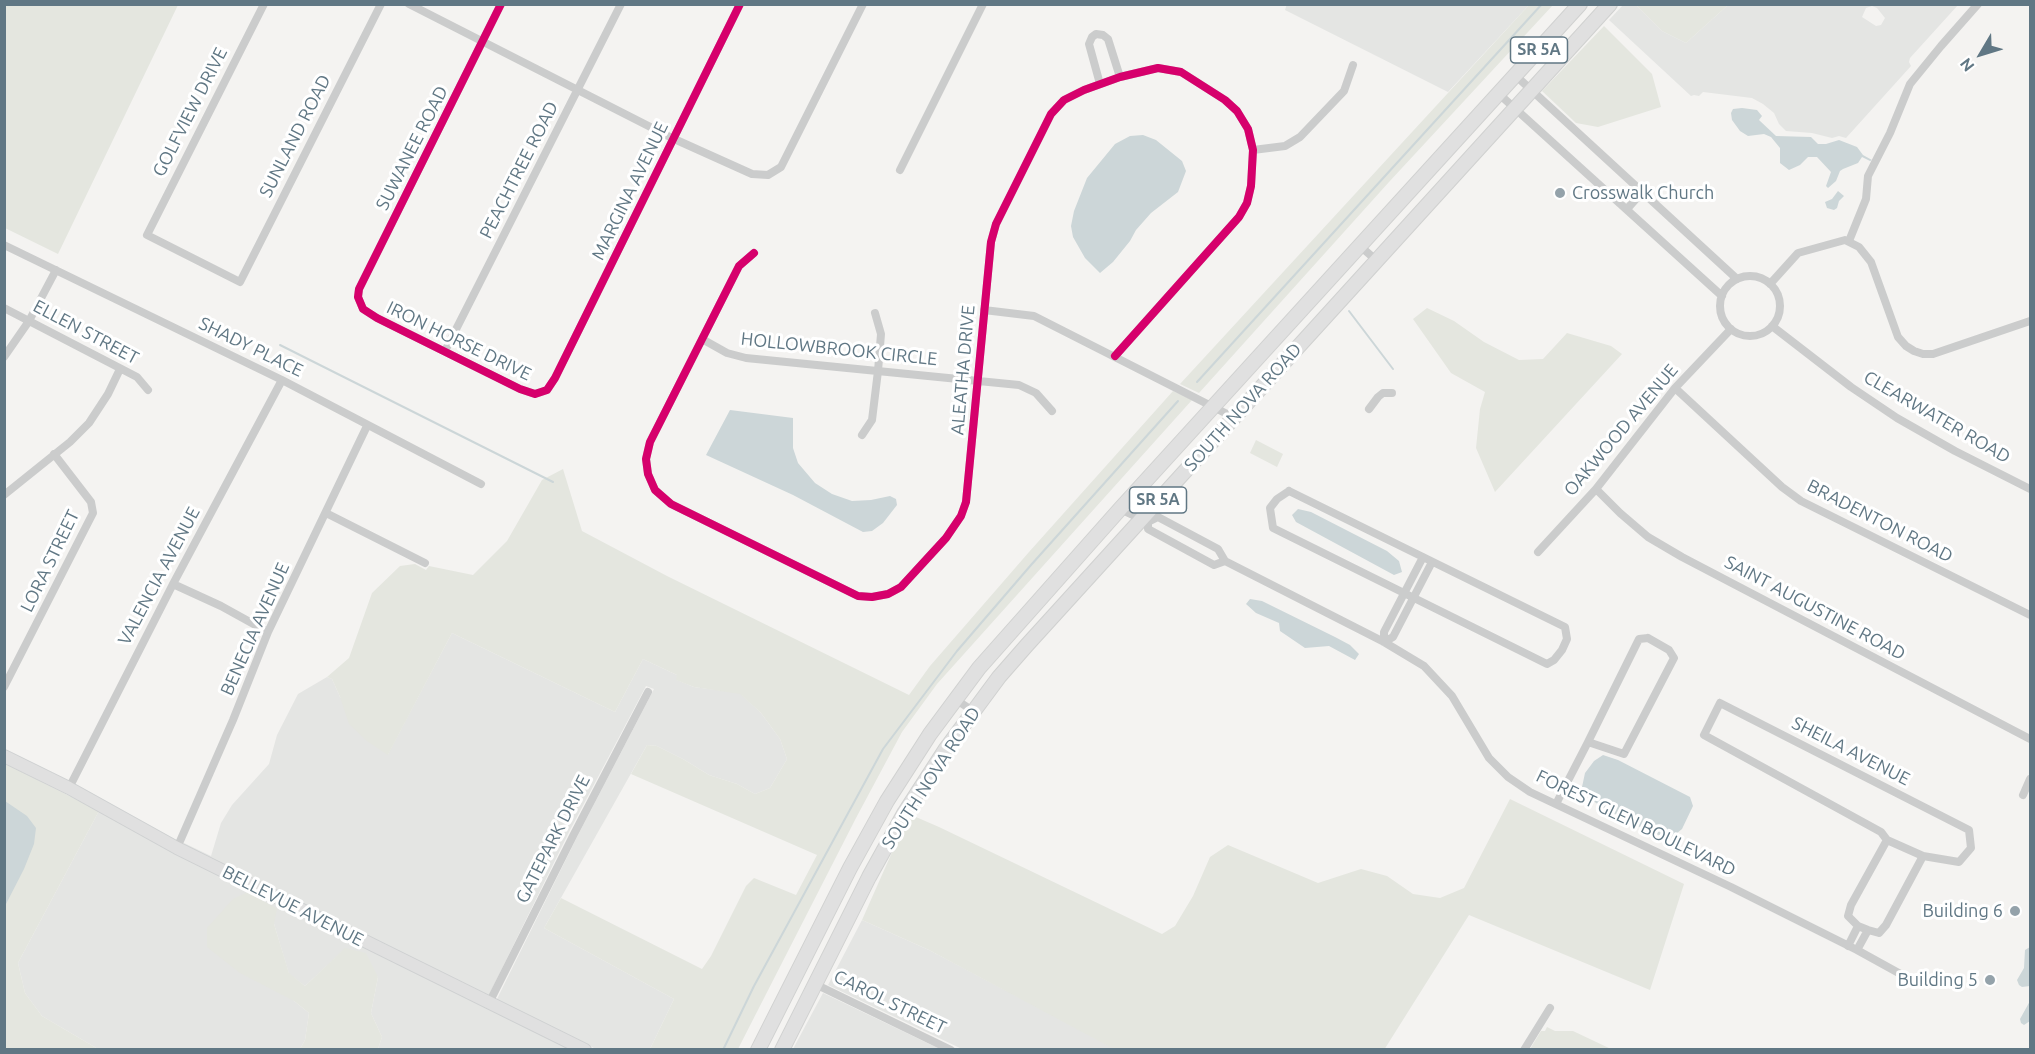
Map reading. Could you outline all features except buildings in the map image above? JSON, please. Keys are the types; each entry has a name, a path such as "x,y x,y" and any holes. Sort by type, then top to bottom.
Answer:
{"main road":[{"name":"SOUTH NOVA ROAD","path":"758,1050 873,826 913,759 955,699 1003,639 1580,4"},
{"name":"SOUTH NOVA ROAD","path":"782,1050 900,820 972,711 1027,645 1145,520 1233,417 1610,4"}],"street":[{"name":"GOLFVIEW DRIVE","path":"240,282 147,235 264,4"},
{"name":"SUNLAND ROAD","path":"240,282 381,4"},
{"path":"409,4 672,138 752,174 768,175 782,167 862,4"},
{"name":"SUWANEE ROAD","path":"360,305 359,288 501,4"},
{"name":"PEACHTREE ROAD","path":"445,351 621,4"},
{"name":"MARGINA AVENUE","path":"547,390 740,4"},
{"path":"900,170 983,4"},
{"path":"1849,241 1866,199 1868,176 1890,133 1910,84 1978,4"},
{"path":"1100,84 1089,44 1096,34 1106,36 1110,43 1120,77"},
{"path":"1253,150 1285,146 1300,137 1344,91 1353,65"},
{"name":"ALEATHA DRIVE","path":"754,253 739,266 650,442 647,451 647,466 650,480 655,490 671,504 850,594 865,597 888,594 901,587 950,533 961,516 966,502 988,260 996,224 1051,114 1074,94 1120,77 1158,68 1181,72 1225,100 1237,111 1248,129 1253,150 1251,186 1244,210 1115,356"},
{"path":"1515,75 1737,279"},
{"path":"1499,94 1722,296"},
{"path":"1627,209 1643,191"},
{"path":"1770,284 1798,253 1838,240 1849,241 1859,247 1871,262 1898,337 1914,351 1933,354 2031,321"},
{"name":"SHADY PLACE","path":"4,245 282,380 481,484"},
{"path":"1360,246 1376,260"},
{"path":"4,357 29,321 56,270"},
{"path":"1752,276 1770,284 1779,302 1778,315 1772,326 1754,335 1742,334 1731,329 1721,314 1722,296 1729,284 1737,279 1752,276"},
{"name":"IRON HORSE DRIVE","path":"360,305 377,318 530,393 547,390"},
{"name":"ELLEN STREET","path":"4,308 137,378 148,390"},
{"path":"984,310 1034,316 1233,417"},
{"path":"862,435 872,420 878,371 881,334 875,313"},
{"name":"CLEARWATER ROAD","path":"1772,326 1851,387 1897,418 1955,451 2031,489"},
{"name":"OAKWOOD AVENUE","path":"1538,552 1596,489 1675,388 1731,329"},
{"name":"HOLLOWBROOK CIRCLE","path":"702,339 735,356 1007,383 1029,388 1052,411"},
{"path":"4,495 70,442 88,423 108,394 120,369"},
{"name":"VALENCIA AVENUE","path":"69,788 173,584 282,380"},
{"name":"BRADENTON ROAD","path":"1675,388 1782,487 1801,501 2031,615"},
{"path":"1369,409 1383,393 1392,393"},
{"name":"BENECIA AVENUE","path":"177,848 233,720 268,632 367,426"},
{"name":"LORA STREET","path":"4,687 93,513 91,502 54,454"},
{"name":"SAINT AUGUSTINE ROAD","path":"1596,489 1648,537 1682,557 2031,739"},
{"path":"1289,492 1432,562 1565,627 1567,639 1562,650 1554,660 1547,664 1404,595 1273,528 1270,508 1277,499 1289,492"},
{"path":"1120,509 1145,520"},
{"path":"327,513 425,563"},
{"name":"FOREST GLEN BOULEVARD","path":"1225,561 1214,565 1148,528 1145,520 1158,517 1218,549 1225,561 1384,642 1424,666 1452,696 1489,758 1509,777 1530,792 1857,950 1915,982"},
{"path":"1423,557 1384,632 1384,642 1393,638 1432,562"},
{"path":"173,584 221,606 268,632"},
{"path":"1556,804 1639,639 1648,638 1670,650 1674,658 1624,754 1588,742"},
{"name":"GATEPARK DRIVE","path":"489,1003 648,692"},
{"path":"955,699 972,711"},
{"name":"SHEILA AVENUE","path":"1720,703 1969,830 1971,848 1959,862 1923,856 1887,840 1881,832 1704,735 1720,703"},
{"name":"BELLEVUE AVENUE","path":"4,756 69,788 177,848 571,1046 585,1050"},
{"path":"2023,795 2031,779"},
{"path":"1887,840 1851,904 1848,916 1858,926 1879,933 1886,926 1923,856"},
{"path":"1848,946 1858,926"},
{"path":"1857,950 1868,930"},
{"name":"CAROL STREET","path":"815,984 951,1050"},
{"path":"1524,1050 1550,1008"}],"shaded area":[{"path":"1287,4 1529,5 1448,92 1285,10"},
{"path":"4,5 178,5 58,254 5,228"},
{"path":"1529,5 1553,5 1389,182 1199,393 1180,384"},
{"path":"1623,5 1636,5 1662,31 1686,43 1728,5 1958,5 1910,58 1911,66 1846,138 1786,131 1779,124 1774,113 1752,98 1703,92 1699,96 1691,96 1609,20","holes":["1872,6 1877,8 1885,18 1881,25 1876,26 1862,17 1866,8"]},
{"path":"1636,5 1728,5 1686,43 1662,31"},
{"path":"1604,26 1652,74 1661,107 1598,127 1576,123 1542,91"},
{"path":"1733,109 1757,110 1762,116 1759,120 1776,136 1811,137 1818,144 1839,140 1857,147 1863,155 1872,160 1862,157 1858,163 1843,169 1836,181 1828,188 1826,186 1831,172 1817,157 1808,157 1800,165 1789,170 1780,163 1780,148 1771,137 1764,134 1748,136 1740,131 1732,120 1731,113"},
{"path":"1143,135 1156,140 1182,161 1186,171 1178,192 1151,213 1113,262 1100,273 1085,258 1073,237 1071,226 1074,211 1087,178 1115,144 1130,136"},
{"path":"1838,191 1844,196 1837,208 1834,210 1827,208 1825,202 1832,199"},
{"path":"1427,308 1454,321 1484,342 1519,360 1543,359 1567,333 1611,346 1622,354 1495,492 1476,448 1480,409 1485,392 1451,373 1413,319"},
{"path":"1173,391 1192,400 937,684 902,732 738,1049 650,1049 674,999 544,928 561,898 702,969 711,956 746,886 754,878 796,895 817,855 631,774 647,745 657,746 709,775 737,784 755,794 770,788 787,759 780,739 761,713 740,694 694,687 676,680 677,675 643,659 615,712 452,633 388,755 367,741 349,724 332,679 327,677 349,658 372,593 400,566 415,564 426,570 429,566 473,575 507,541 542,480 563,469 582,531 667,576 909,695 930,666 1029,552"},
{"path":"730,410 793,418 793,448 798,463 815,483 832,494 852,501 890,496 896,499 897,505 883,523 872,531 863,532 793,495 706,455"},
{"path":"1256,440 1283,454 1277,467 1250,453"},
{"path":"1298,509 1311,512 1387,551 1399,561 1402,572 1394,575 1296,522 1292,515"},
{"path":"1250,599 1262,601 1335,637 1350,645 1359,654 1355,660 1329,646 1305,648 1280,631 1279,623 1256,613 1246,604"},
{"path":"452,633 615,712 643,659 677,675 677,680 694,687 740,693 761,713 780,739 787,759 770,788 755,794 737,784 709,775 657,746 647,745 544,928 674,999 650,1049 596,1049 496,1001 578,835 654,689 646,686 569,832 488,997 183,845 184,843 211,856 221,823 232,805 269,764 277,735 298,694 327,677 332,679 340,697 388,754"},
{"path":"1603,755 1618,760 1690,797 1693,806 1682,829 1671,838 1651,833 1586,796 1582,787 1585,773 1594,761"},
{"path":"4,763 99,811 18,963 25,993 42,1016 98,1049 5,1049"},
{"path":"1510,799 1684,884 1650,990 1469,915 1384,1050 1114,1049 929,950 862,920 909,814 1162,934 1175,926 1193,896 1210,857 1228,845 1318,883 1361,869 1387,876 1413,894 1440,898 1464,888"},
{"path":"5,801 27,816 36,828 34,844 5,906"},
{"path":"99,811 566,1045 564,1050 378,1049 382,1037 371,1013 378,977 345,949 305,986 289,974 274,924 248,892 294,1001 309,1013 305,1040 300,1049 98,1049 42,1016 25,993 18,963"},
{"path":"248,892 277,909 274,924 289,973 305,986 345,948 366,953 378,977 371,1013 382,1037 378,1049 300,1049 305,1040 309,1013 294,1001 240,973 207,947 207,928 233,899"},
{"path":"862,920 929,950 1115,1048 962,1049 828,985"},
{"path":"2030,947 2030,986 2022,987 2017,980 2024,968 2025,950"},
{"path":"823,993 940,1049 793,1049"},
{"path":"2030,1001 2030,1021 2024,1025 2020,1019"},
{"path":"1547,1027 1555,1031 1573,1031 1611,1049 1530,1049 1541,1031 1545,1031"}],"waterway":[{"path":"1197,382 1542,4"},
{"path":"1349,311 1393,369"},
{"path":"280,345 553,482"},
{"path":"723,1050 754,986 883,749 957,651 1178,401"}],"cycle path":[{"path":"501,4 359,289 358,297 363,309 377,318 520,389 535,394 547,390 555,378 740,4"},
{"path":"754,253 739,266 650,442 646,459 648,474 655,490 671,504 858,596 872,597 888,594 901,587 946,538 961,516 966,502 991,242 996,224 1051,114 1064,100 1120,77 1158,68 1181,72 1225,100 1237,111 1248,129 1253,150 1251,186 1247,203 1239,217 1115,356"}],"place":[{"name":"Crosswalk Church","path":"1560,193"},
{"name":"Building 6","path":"2015,911"},
{"name":"Building 5","path":"1990,980"}]}
